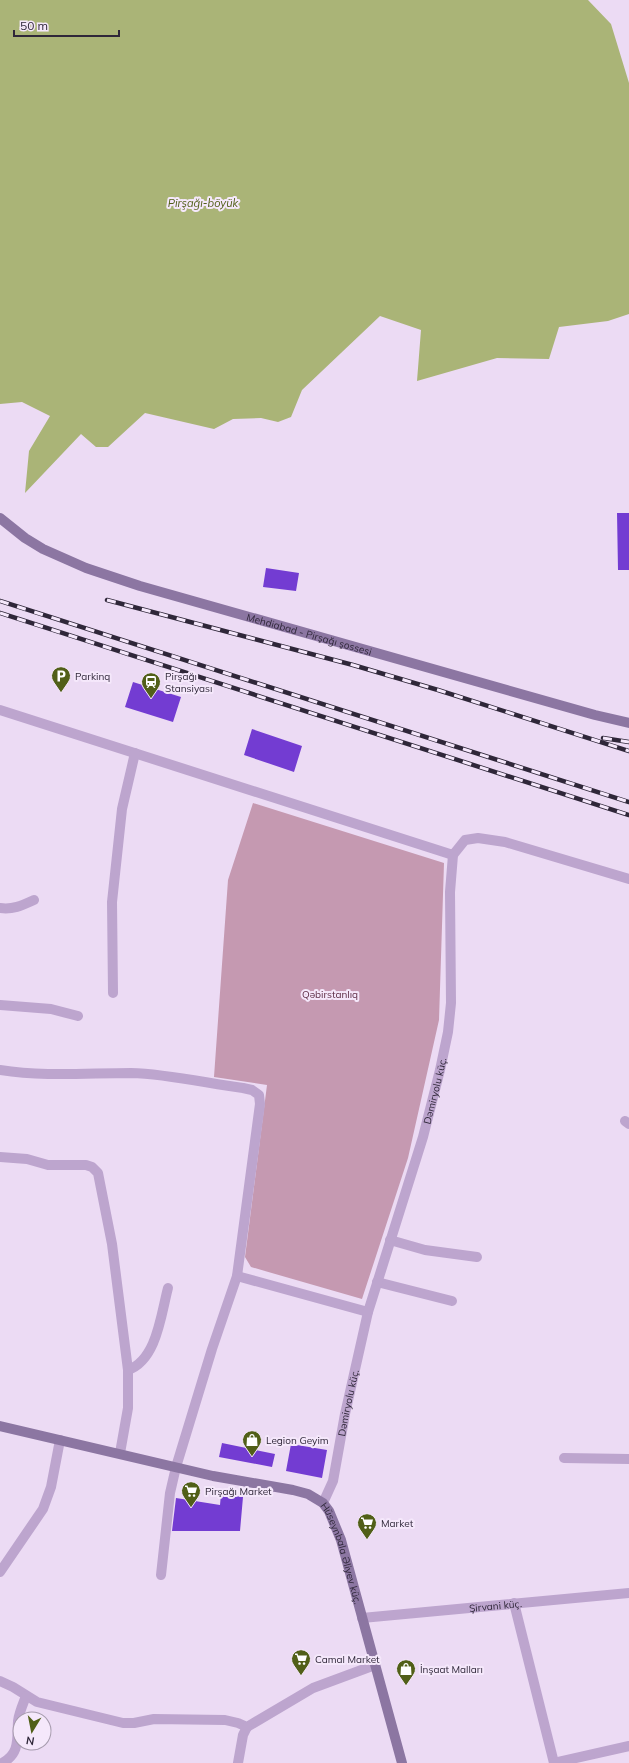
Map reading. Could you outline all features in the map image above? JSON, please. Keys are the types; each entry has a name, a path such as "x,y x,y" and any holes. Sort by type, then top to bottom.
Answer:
{"main road":[{"name":"Mehdiabad - Pirşağı şossesi","path":"0,518 25,538 49,552 86,568 126,581 595,715 629,723"},
{"name":"Hüseynbala Əliyev küç.","path":"0,1426 213,1476 293,1490 308,1494 323,1503 329,1511 338,1533 402,1763"}],"street":[{"path":"0,710 453,855 465,840 478,838 498,841 629,879"},
{"path":"113,993 112,902 122,809 135,753"},
{"name":"Dəmiryolu küç.","path":"323,1503 333,1481 344,1414 368,1312 423,1136 448,1032 451,1003 450,892 453,855"},
{"path":"0,908 7,910 34,900"},
{"path":"0,1006 51,1009 78,1016"},
{"path":"0,1070 32,1074 151,1075 243,1088 252,1090 259,1095 260,1104 237,1276 212,1348 176,1467 170,1493 161,1575"},
{"path":"0,1158 27,1159 48,1165 86,1165 92,1167 98,1173 112,1244 128,1370 128,1408 120,1453"},
{"path":"390,1240 425,1250 477,1257"},
{"path":"237,1276 368,1312"},
{"path":"377,1282 452,1301"},
{"path":"128,1370 138,1366 148,1356 168,1288"},
{"path":"0,1572 42,1509 51,1487 60,1440"},
{"path":"564,1458 629,1459"},
{"name":"Şirvani küç.","path":"362,1618 629,1593"},
{"path":"514,1603 554,1763 629,1746"},
{"path":"238,1763 243,1735 247,1727 313,1688 375,1665"},
{"path":"0,1681 37,1702 122,1723 134,1723 154,1719 224,1720 238,1722 247,1727"},
{"path":"2,1763 12,1758 17,1745 18,1720 26,1696"}],"green space":[{"name":"Qəbirstanlıq","path":"253,803 444,863 439,1020 408,1158 362,1299 251,1267 245,1257 267,1085 214,1077 228,880"}],"water":[{"name":"Pirşağı-böyük","path":"0,0 588,0 611,24 629,83 629,314 608,321 559,327 549,359 497,358 417,381 421,330 380,316 302,390 291,417 278,422 261,418 233,419 214,429 145,413 108,447 96,447 81,434 25,493 29,451 50,416 22,402 0,404"}],"building":[{"path":"617,513 629,513 629,570 618,570"},
{"path":"266,568 299,573 296,591 263,587"},
{"path":"133,682 181,697 173,722 125,707"},
{"path":"252,729 302,746 294,772 244,755"},
{"path":"222,1443 275,1454 272,1467 219,1457"},
{"path":"291,1444 327,1450 322,1478 286,1471"},
{"path":"221,1494 243,1497 240,1531 172,1531 176,1498 220,1505"}],"railway":[{"path":"107,600 353,665 438,690 629,751"},
{"path":"0,601 629,802"},
{"path":"0,613 629,815"},
{"path":"603,738 629,742"}],"place":[{"name":"Parkinq","path":"61,693"},
{"name":"Pirşağı Stansiyası","path":"151,699"},
{"name":"Legion Geyim","path":"252,1457"},
{"name":"Pirşağı Market","path":"191,1508"},
{"name":"Market","path":"367,1540"},
{"name":"Camal Market","path":"301,1676"},
{"name":"İnşaat Malları","path":"406,1686"}]}
